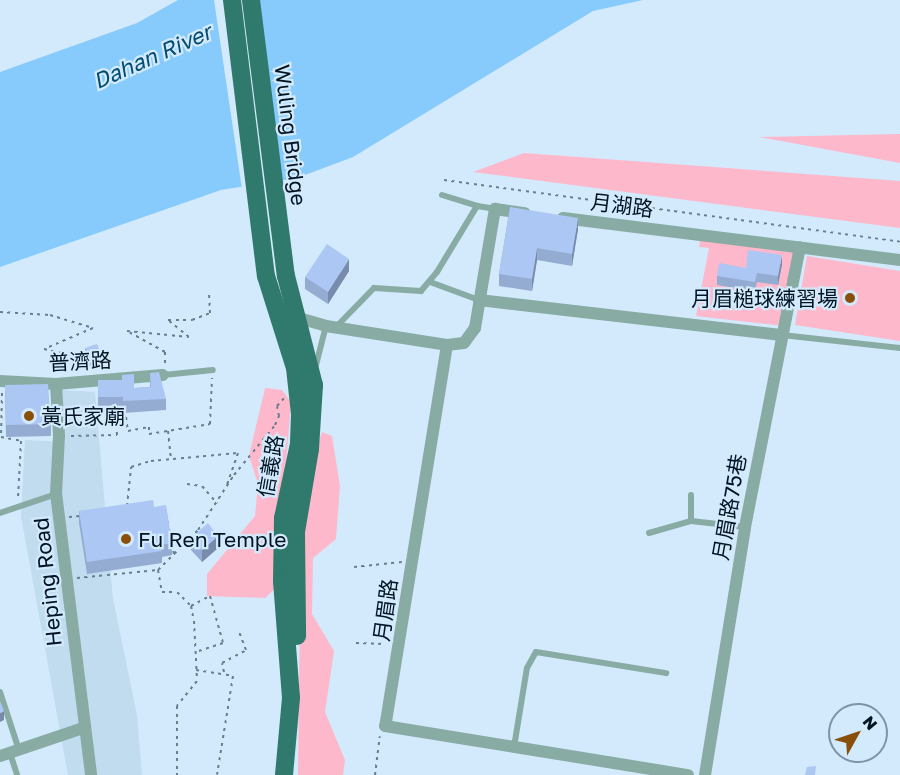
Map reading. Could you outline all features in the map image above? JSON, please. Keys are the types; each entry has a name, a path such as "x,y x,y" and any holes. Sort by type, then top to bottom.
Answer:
{"main road":[{"name":"Wuling Bridge","path":"232,0 266,276"},
{"name":"Wuling Bridge","path":"251,0 286,276"},
{"name":"信義路","path":"266,276 280,310 294,368 300,414 299,444 283,518 282,581 291,698 284,775"},
{"name":"信義路","path":"286,276 312,375 310,450 296,532 299,720 293,775"}],"street":[{"name":"月湖路","path":"495,209 900,260"},
{"path":"280,310 299,320 332,326 447,345 464,343 476,328 495,209"},
{"name":"月眉路75巷","path":"705,775 745,527 800,247"},
{"path":"479,300 781,335"},
{"name":"月眉路","path":"385,726 447,345"},
{"name":"普濟路","path":"1,381 56,384 164,375"},
{"name":"Heping Road","path":"56,384 59,436 56,494 83,728 91,775"},
{"path":"385,726 514,749 688,775"},
{"path":"9,753 83,728"}],"lane":[{"path":"442,195 495,209"},
{"path":"312,375 332,326 374,288 421,291 430,282 477,206"},
{"path":"430,282 479,300"},
{"path":"781,335 900,348"},
{"path":"164,375 213,370"},
{"path":"0,513 56,494"},
{"path":"691,495 691,521"},
{"path":"649,533 691,521 745,527"},
{"path":"514,749 527,668 536,652 666,673"},
{"path":"0,692 9,753 17,775"}],"path":[{"path":"444,180 900,242"},
{"path":"164,375 165,352 128,331 189,337 168,320 192,320 210,313 209,295"},
{"path":"0,312 50,315 93,328 44,349 80,357 63,362 63,373 56,384"},
{"path":"59,436 117,435 116,417 126,417 128,431 149,427 149,434 210,423 213,370"},
{"path":"1,381 1,437 21,441 17,508"},
{"path":"65,579 158,570 217,503 279,416"},
{"path":"168,431 171,459"},
{"path":"135,508 126,508 131,467 171,459 238,453 226,488"},
{"path":"187,484 202,486 217,503"},
{"path":"160,512 169,515 174,554"},
{"path":"60,519 82,515"},
{"path":"354,567 411,561"},
{"path":"158,570 162,592 177,592 191,606 197,681 177,706 177,775"},
{"path":"191,606 210,596 223,643 195,652"},
{"path":"224,672 222,663 246,650 238,629"},
{"path":"356,643 400,644"},
{"path":"196,670 224,672 233,676 217,775"},
{"path":"375,775 385,726"}],"shaded area":[{"path":"900,134 900,163 759,137"},
{"path":"524,153 900,181 900,228 473,172"},
{"path":"701,236 798,248 785,326 696,316 709,248 699,247"},
{"name":"月眉槌球練習場","path":"807,256 900,271 900,341 795,325"},
{"path":"265,388 282,390 291,402 276,588 265,598 207,596 207,574 255,516 258,484 249,456"},
{"path":"62,390 95,392 113,599 137,715 142,775 68,775 21,516 25,440 63,442"},
{"path":"322,432 332,436 340,486 336,539 313,558 312,614 334,651 325,712 345,760 343,775 298,775 301,529 315,452"}],"water":[{"name":"Dahan River","path":"178,0 643,0 593,11 353,157 297,178 221,190 0,267 0,72 137,23"}],"pier":[{"path":"214,0 255,0 280,183 242,189"}],"building":[{"path":"510,207 578,218 572,254 537,248 532,279 499,274"},
{"path":"327,244 349,259 328,292 305,277"},
{"path":"748,250 782,255 778,276 757,273 755,282 717,276 719,263 746,268"},
{"path":"97,344 100,352 88,356 85,348"},
{"path":"159,372 166,399 123,401 123,397 98,397 98,380 122,380 122,375 134,374 134,388 151,387 150,373"},
{"name":"黃氏家廟","path":"48,384 51,424 6,425 5,385"},
{"name":"Fu Ren Temple","path":"153,500 154,507 166,505 172,543 161,545 162,551 87,562 79,511"},
{"path":"208,523 218,536 202,550 191,538"},
{"path":"0,701 4,711 0,713"},
{"path":"816,766 815,775 805,775 807,767"}],"place":[{"name":"月眉槌球練習場","path":"850,298"},
{"name":"黃氏家廟","path":"29,416"},
{"name":"Fu Ren Temple","path":"126,539"}]}
